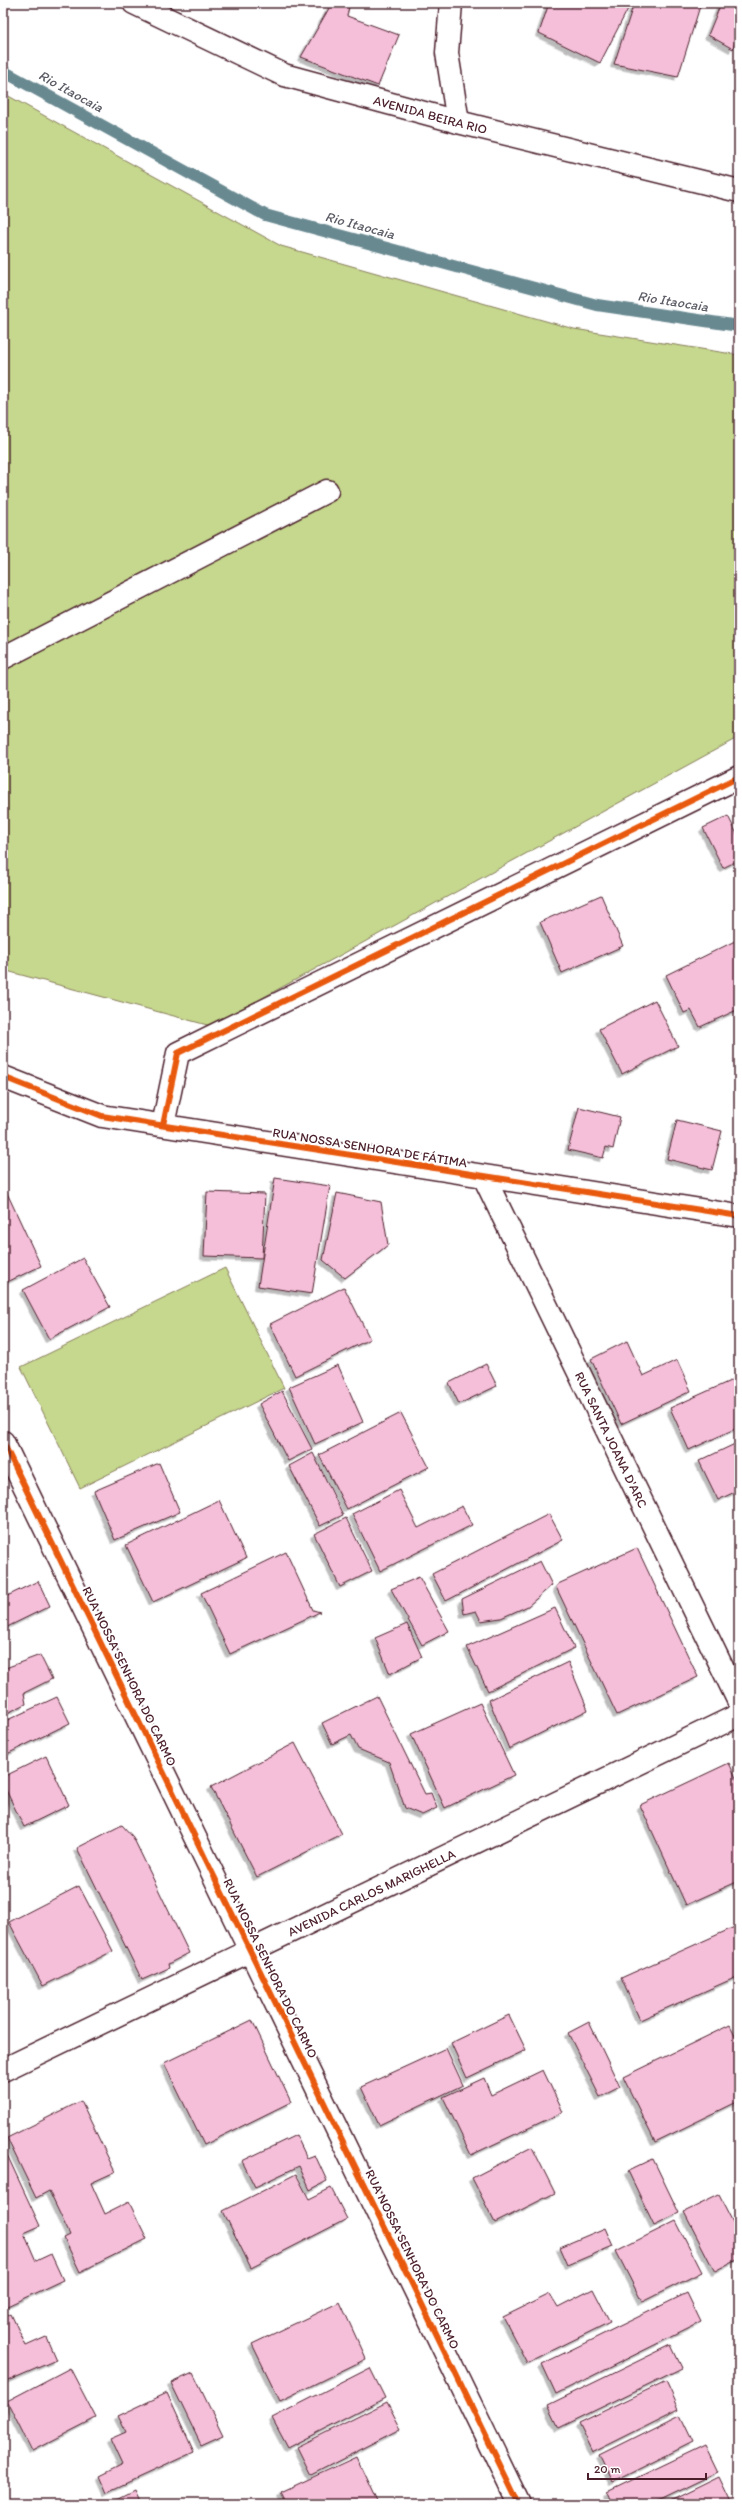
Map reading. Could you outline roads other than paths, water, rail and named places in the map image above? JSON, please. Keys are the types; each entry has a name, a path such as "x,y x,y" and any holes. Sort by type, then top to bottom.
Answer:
{"street":[{"name":"AVENIDA BEIRA RIO","path":"134,3 284,75 458,122 739,191"},
{"path":"451,3 447,53 458,122"},
{"path":"3,658 327,491"},
{"path":"163,1125 178,1053 739,777"},
{"name":"RUA NOSSA SENHORA DE FÁTIMA","path":"3,1077 102,1116 739,1216"},
{"name":"RUA SANTA JOANA D'ARC","path":"484,1177 739,1702"},
{"name":"RUA NOSSA SENHORA DO CARMO","path":"3,1442 520,2504"},
{"name":"AVENIDA CARLOS MARIGHELLA","path":"3,2070 739,1715"}],"waterway":[{"name":"Rio Itaocaia","path":"3,71 265,215 597,305 739,326"}]}
